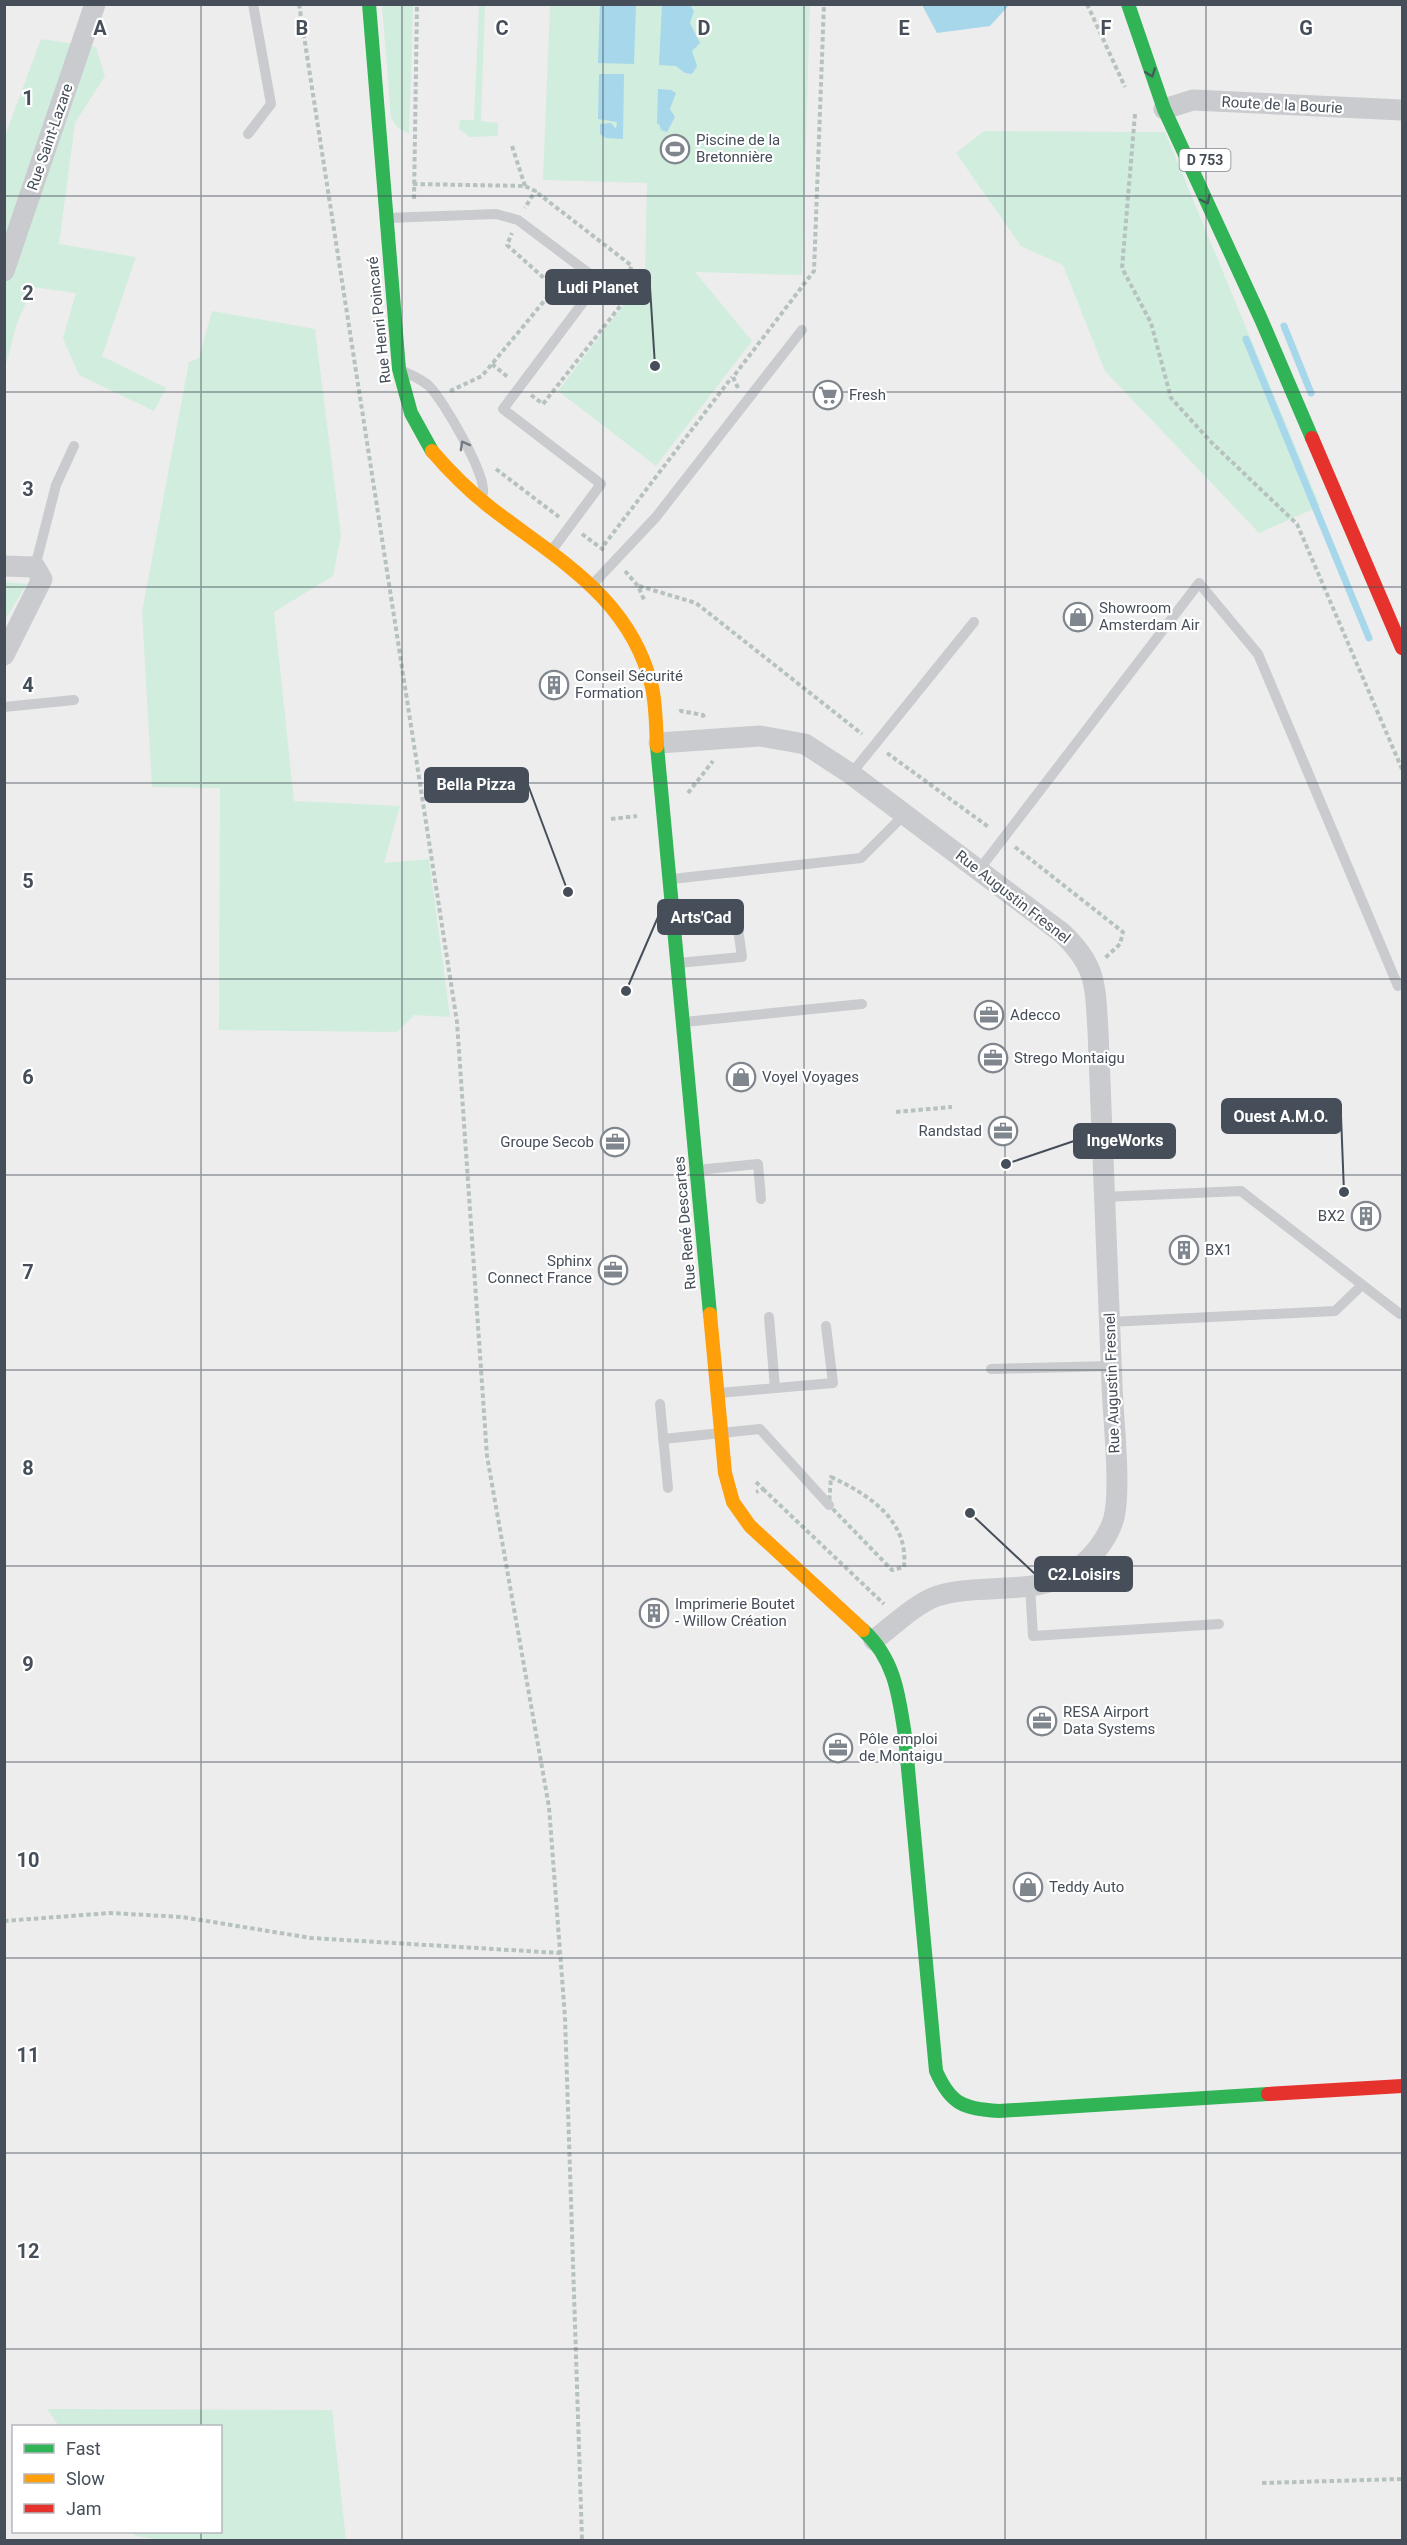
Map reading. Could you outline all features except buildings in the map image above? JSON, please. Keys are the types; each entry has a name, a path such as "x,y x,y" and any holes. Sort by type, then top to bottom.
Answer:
{"street":[{"name":"Rue Saint-Lazare","path":"4,271 95,4"},
{"name":"Rue Henri Poincaré","path":"369,4 399,369 420,438 442,467 592,585"},
{"name":"D 753","path":"1128,4 1164,109 1261,319 1402,648"},
{"path":"1140,4 1152,31"},
{"name":"Route de la Bourie","path":"1164,109 1193,100 1402,110"},
{"name":"D 753","path":"1212,178 1261,319"},
{"path":"4,566 35,567 42,579 4,655"},
{"path":"592,585 621,617 638,647 652,687 659,743"},
{"name":"D 753","path":"1384,609 1402,665"},
{"name":"Rue Augustin Fresnel","path":"659,743 760,736 805,744 851,774 1062,933 1082,951 1091,970 1098,1031 1116,1497 1113,1520 1097,1549 1078,1569 1057,1580 1030,1586 974,1590 937,1597 900,1620 874,1640"},
{"name":"Rue René Descartes","path":"659,743 725,1473 734,1502 750,1526 874,1640 897,1682 902,1706 936,2071 946,2095 962,2106 999,2111 1402,2086"}],"lane":[{"path":"248,134 271,104 253,4"},
{"path":"386,218 496,214 518,220 599,281 503,409 601,484 550,552"},
{"path":"592,585 656,518 802,330"},
{"path":"399,369 428,385 438,398 479,472 484,488 482,499"},
{"path":"35,567 56,485 74,446"},
{"path":"979,870 1199,583 1258,654 1398,986"},
{"path":"851,774 974,622"},
{"path":"4,707 74,700"},
{"path":"670,879 861,858 905,814"},
{"path":"678,963 742,957 735,908"},
{"path":"683,1022 862,1004"},
{"path":"697,1170 758,1164 761,1199"},
{"path":"1103,1197 1240,1191 1400,1314"},
{"path":"1109,1322 1335,1311 1362,1285"},
{"path":"769,1317 775,1388"},
{"path":"718,1393 833,1383 826,1326"},
{"path":"991,1369 1111,1366"},
{"path":"660,1404 668,1488"},
{"path":"663,1439 760,1429 829,1505"},
{"path":"1030,1586 1033,1636 1219,1624"}],"path":[{"path":"299,4 457,1022 487,1456 549,1807 560,1953 570,2171 582,2541"},
{"path":"602,548 814,271 824,4"},
{"path":"1087,4 1126,88"},
{"path":"1136,109 1122,268 1150,323 1171,398 1212,443 1297,524 1402,769"},
{"path":"512,146 525,186"},
{"path":"414,184 525,186 535,191 507,245 555,288 482,376 447,393"},
{"path":"733,377 740,392 742,407"},
{"path":"638,586 696,603 875,744 1004,838 1123,932 1120,944 1091,970"},
{"path":"896,1112 952,1107"},
{"path":"831,1477 861,1491 877,1502 898,1530 905,1555 904,1567 892,1570 829,1505 831,1477"},
{"path":"763,1489 900,1620"},
{"path":"4,1921 110,1912 182,1917 311,1938 560,1953"},
{"path":"1262,2484 1402,2479"}],"green space":[{"path":"382,5 413,5 409,134 398,128 391,118"},
{"path":"479,5 485,5 481,121 498,123 498,136 470,137 459,129 460,120 474,120"},
{"name":"Piscine de la Bretonnière","path":"550,5 810,5 802,275 695,272 752,341 656,466 558,391 645,277 647,183 543,180"},
{"path":"41,39 96,47 105,76 75,123 59,244 136,257 102,356 166,388 154,411 79,375 63,338 76,293 33,287 17,323 5,368 5,136"},
{"path":"984,131 1165,132 1320,506 1259,533 1105,371 1063,265 1021,246 956,153"},
{"path":"212,311 315,329 341,536 333,576 274,612 294,801 400,806 384,863 429,859 450,1017 414,1015 397,1032 219,1030 220,788 152,787 142,612 189,362 199,358"},
{"path":"4,582 27,584 5,620"},
{"path":"47,2409 332,2410 346,2540 162,2540 136,2536 133,2533 222,2533 222,2425 58,2425"}],"water":[{"path":"600,5 636,5 634,64 598,63"},
{"path":"662,5 690,5 694,11 690,23 700,43 692,51 697,66 692,74 685,73 676,66 659,65"},
{"path":"922,5 1009,5 990,26 937,33"},
{"path":"599,74 624,74 623,139 606,138 600,134 600,124 611,123 616,129 617,122 598,119"},
{"path":"658,89 671,90 676,93 670,109 675,117 667,132 661,130 657,124"}],"waterway":[{"path":"1284,326 1311,393"},
{"path":"1246,339 1369,638"}],"traffic: fast":[{"path":"369,4 399,369 411,413 432,451"},
{"path":"1128,4 1164,109 1261,319 1312,438"},
{"path":"657,746 710,1314"},
{"path":"863,1630 882,1653 898,1693 905,1736 936,2071 953,2098 967,2106 999,2111 1268,2094"}],"traffic: slow":[{"path":"432,451 475,495 588,583 627,628 642,656 652,687 657,746"},
{"path":"710,1314 725,1473 733,1502 750,1526 863,1630"}],"traffic: jam":[{"path":"1312,438 1402,648"},
{"path":"1268,2094 1402,2086"}],"place":[{"name":"Piscine de la Bretonnière","path":"675,149"},
{"name":"Ludi Planet","path":"655,366"},
{"name":"Fresh","path":"828,395"},
{"name":"Showroom Amsterdam Air","path":"1078,617"},
{"name":"Conseil Sécurité Formation","path":"554,685"},
{"name":"Bella Pizza","path":"568,892"},
{"name":"Arts'Cad","path":"626,991"},
{"name":"Adecco","path":"989,1015"},
{"name":"Strego Montaigu","path":"993,1058"},
{"name":"Voyel Voyages","path":"741,1077"},
{"name":"Randstad","path":"1003,1131"},
{"name":"Groupe Secob","path":"615,1142"},
{"name":"IngeWorks","path":"1006,1164"},
{"name":"Ouest A.M.O.","path":"1344,1192"},
{"name":"BX2","path":"1366,1216"},
{"name":"BX1","path":"1184,1250"},
{"name":"Sphinx Connect France","path":"613,1270"},
{"name":"C2.Loisirs","path":"970,1513"},
{"name":"Imprimerie Boutet - Willow Création","path":"654,1613"},
{"name":"RESA Airport Data Systems","path":"1042,1721"},
{"name":"Pôle emploi de Montaigu","path":"838,1748"},
{"name":"Teddy Auto","path":"1028,1887"}]}
